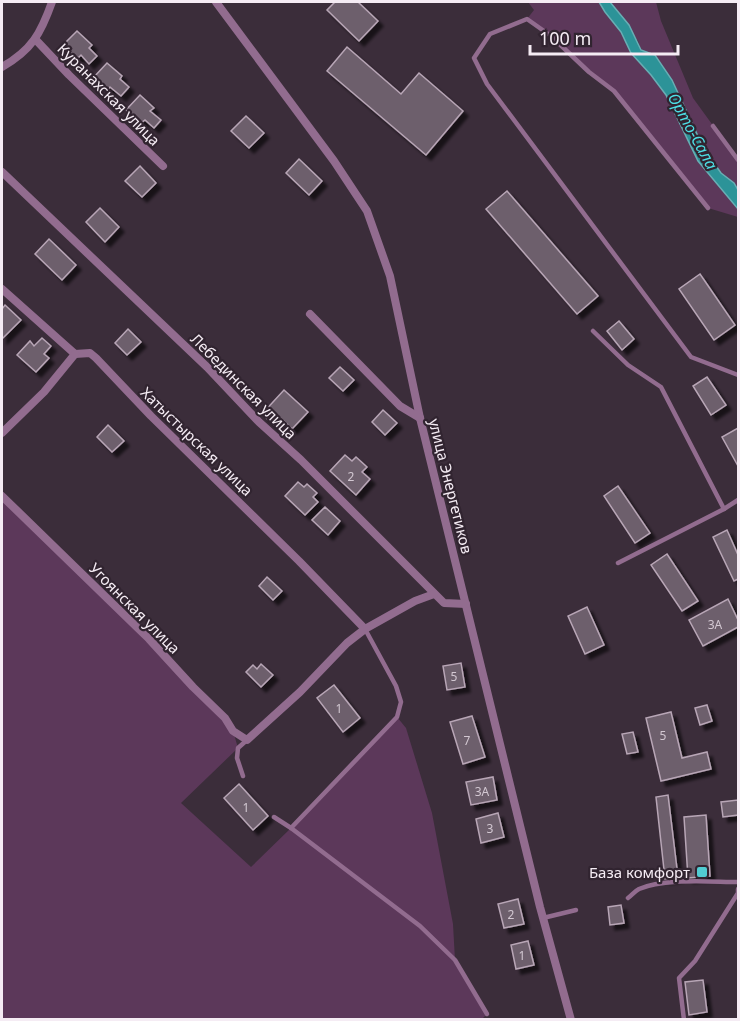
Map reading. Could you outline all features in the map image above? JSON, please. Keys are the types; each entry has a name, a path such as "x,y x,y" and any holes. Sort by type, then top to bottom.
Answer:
{"street":[{"path":"2,67 15,60 36,40 52,2"},
{"name":"улица Энергетиков","path":"216,2 334,161 368,211 390,276 420,418 543,918 571,1020"},
{"name":"Куранахская улица","path":"36,40 163,166"},
{"name":"Лебединская улица","path":"3,174 207,368 434,594 444,603 466,604"},
{"name":"Хатыстырская улица","path":"2,289 75,354 90,353 96,358 166,432 233,494 364,629"},
{"path":"310,314 400,406 420,418"},
{"path":"2,433 44,392 75,354"},
{"name":"Угоянская улица","path":"2,496 149,639 225,718 233,731 247,740"},
{"path":"247,740 364,629 393,612 434,594"}],"lane":[{"path":"708,208 614,91 589,72 551,36 527,19 490,34 474,58 487,84 691,357 738,375"},
{"path":"713,126 738,160"},
{"path":"593,331 628,365 661,387 724,509"},
{"path":"618,562 738,500"},
{"path":"291,828 397,717 401,702 396,686 364,629"},
{"path":"243,776 237,758 238,748 247,740"},
{"path":"274,818 291,828 420,926 455,960 487,1014"},
{"path":"628,898 638,889 656,885 697,881 738,882"},
{"path":"684,1020 679,978 695,961 738,893 738,889"},
{"path":"543,918 576,910"}],"shaded area":[{"path":"528,2 599,2 621,32 631,53 666,95 698,161 738,209 738,217 708,208 614,91 551,36 527,19 534,10"},
{"path":"610,2 656,2 661,21 693,98 738,160 738,190 734,183 721,173 704,149 663,66 655,55 641,50 638,41"},
{"path":"2,496 233,731 238,748 181,803 251,867 397,717 406,728 432,813 453,924 455,960 487,1014 482,1019 2,1019"}],"water":[{"name":"Орто-Сала","path":"599,2 610,2 629,25 641,50 655,55 672,80 704,149 721,173 734,183 738,190 738,209 698,161 666,95 631,53 621,32"}],"building":[{"path":"335,2 358,2 378,21 359,41 327,10"},
{"path":"77,31 92,45 89,48 97,56 89,64 81,55 77,59 63,45"},
{"path":"347,47 401,94 419,73 463,111 426,155 327,71"},
{"path":"107,63 122,76 120,79 129,87 121,96 110,87 108,90 94,77"},
{"path":"140,95 154,108 150,111 161,120 154,128 145,120 141,123 126,110"},
{"path":"246,116 264,133 249,148 231,131"},
{"path":"299,159 322,181 309,195 286,173"},
{"path":"140,166 156,183 142,197 125,181"},
{"path":"507,191 598,296 577,314 486,209"},
{"path":"100,208 119,227 105,242 86,222"},
{"path":"49,239 76,265 62,280 35,254"},
{"path":"700,274 735,325 714,340 679,289"},
{"path":"5,305 21,320 2,339 2,309"},
{"path":"619,321 634,339 622,350 607,331"},
{"path":"128,329 141,342 127,355 115,343"},
{"path":"42,338 51,346 44,354 49,358 36,372 17,355 30,341 34,346"},
{"path":"340,367 354,380 343,391 329,378"},
{"path":"707,377 726,405 711,415 693,386"},
{"path":"284,390 308,412 292,429 282,419 275,426 262,414"},
{"path":"383,410 397,423 385,435 372,422"},
{"path":"108,425 124,441 112,452 97,437"},
{"path":"738,428 738,466 722,437"},
{"path":"345,455 352,461 356,457 367,467 362,472 370,479 356,495 330,471"},
{"path":"298,482 304,487 307,484 317,493 313,497 318,502 305,515 285,496"},
{"path":"618,486 650,533 635,543 604,496"},
{"path":"325,507 340,521 328,535 312,520"},
{"path":"727,530 738,555 738,579 734,581 713,537"},
{"path":"667,554 698,601 682,611 651,565"},
{"path":"267,577 282,591 273,600 259,586"},
{"path":"728,599 738,620 738,627 703,646 689,620"},
{"path":"587,607 604,645 585,654 568,616"},
{"path":"461,663 465,687 447,690 443,666"},
{"path":"261,664 273,675 261,687 246,672 253,665 257,669"},
{"path":"334,685 360,718 343,732 317,698"},
{"path":"707,705 712,721 700,725 695,708"},
{"path":"671,712 682,758 707,752 711,769 661,781 646,718"},
{"path":"472,716 485,757 463,764 450,722"},
{"path":"633,732 638,752 627,754 622,734"},
{"path":"493,777 497,800 471,805 466,782"},
{"path":"239,784 268,816 253,830 224,798"},
{"path":"668,795 678,877 665,879 656,797"},
{"path":"738,800 738,815 723,817 721,802"},
{"path":"498,813 504,837 481,843 476,819"},
{"path":"706,815 710,876 688,878 684,817"},
{"path":"518,899 524,924 504,928 498,904"},
{"path":"621,905 624,923 610,925 608,907"},
{"path":"528,941 534,965 516,969 511,945"},
{"path":"703,980 707,1012 689,1015 685,982"}],"place":[{"name":"База комфорт","path":"702,872"}]}
